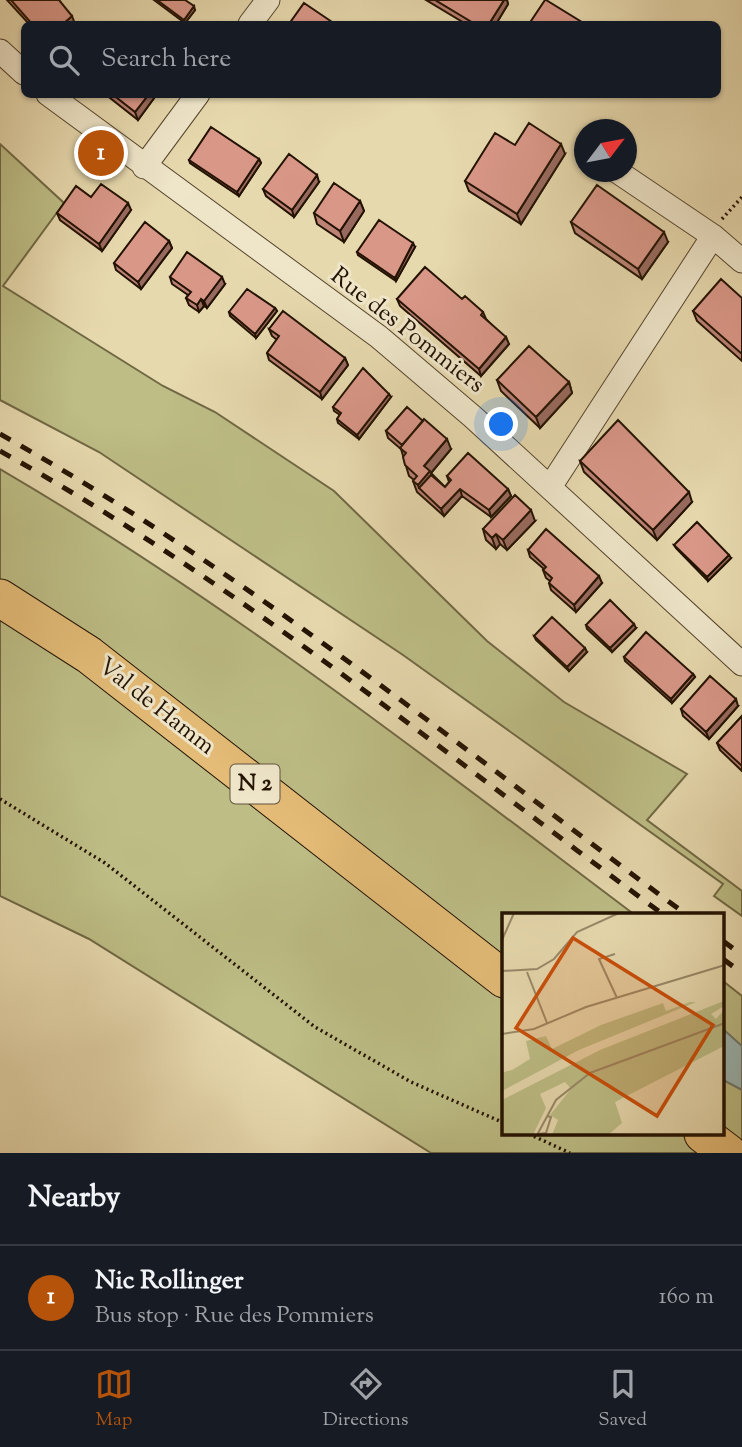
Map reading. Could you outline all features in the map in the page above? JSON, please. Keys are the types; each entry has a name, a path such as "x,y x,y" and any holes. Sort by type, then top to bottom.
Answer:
{"main road":[{"name":"Val de Hamm","path":"0,598 89,655 502,977"},
{"path":"706,1136 728,1153"}],"street":[{"path":"252,21 268,0"},
{"path":"0,51 21,70"},
{"name":"Rue des Pommiers","path":"53,98 379,337 550,487 742,663"},
{"path":"144,167 195,98"},
{"path":"633,182 713,236 742,261"},
{"path":"550,487 713,236"}],"path":[{"path":"713,236 723,218 742,197"},
{"path":"0,799 105,863 315,1027 411,1083 502,1122"},
{"path":"533,1136 570,1153"}],"green space":[{"path":"0,144 64,203 3,286 163,386 215,412 334,491 487,641 564,702 687,774 647,820 742,891 742,916 714,896 723,884 403,655 99,452 0,400"},
{"path":"0,469 83,519 245,627 402,740 632,913 502,913 502,1136 724,1136 724,982 742,996 742,1153 431,1153 89,939 0,896"}],"water":[{"path":"724,1030 742,1046 742,1090 724,1081"}],"building":[{"path":"11,0 59,0 72,16 66,21 29,21"},
{"path":"157,0 185,0 194,6 184,20"},
{"path":"435,0 504,0 491,21 470,21"},
{"path":"546,0 580,21 531,21"},
{"path":"304,3 331,21 291,21"},
{"path":"117,98 146,98 135,112"},
{"path":"529,123 561,144 517,214 465,181 495,133 515,145"},
{"path":"211,127 259,159 237,192 189,160"},
{"path":"289,154 317,175 292,210 263,189"},
{"path":"334,183 360,201 340,231 314,213"},
{"path":"101,184 128,203 99,244 57,213 76,186 91,197"},
{"path":"597,185 664,232 638,269 571,222"},
{"path":"379,220 413,243 395,278 357,252"},
{"path":"145,222 169,241 138,282 114,263"},
{"path":"187,252 222,277 204,301 201,299 197,305 186,298 191,292 170,277"},
{"path":"425,267 462,299 465,296 483,312 481,315 506,337 479,369 397,299"},
{"path":"721,279 742,298 742,354 693,311"},
{"path":"247,289 275,308 255,334 229,312"},
{"path":"283,311 345,358 320,392 267,353 279,336 269,329"},
{"path":"529,346 569,382 536,417 497,380"},
{"path":"363,368 389,394 357,435 337,419 341,413 333,407"},
{"path":"407,407 423,421 402,445 386,431"},
{"path":"424,419 447,439 424,466 430,471 418,485 413,481 417,476 405,465 403,457 406,453 400,448"},
{"path":"618,420 689,492 653,530 580,461"},
{"path":"468,453 508,489 489,510 460,489 441,509 419,488 431,475 445,487 451,480 447,476"},
{"path":"515,495 531,510 503,540 496,534 492,538 483,529"},
{"path":"697,522 729,555 707,577 674,545"},
{"path":"546,529 599,576 574,605 549,583 552,578 543,570 546,567 528,550"},
{"path":"610,600 634,624 610,648 586,625"},
{"path":"552,617 585,648 567,667 534,636"},
{"path":"646,632 693,674 671,699 624,657"},
{"path":"710,676 736,699 706,732 681,709"},
{"path":"742,716 742,765 741,765 717,743"}],"railway":[{"path":"0,434 91,487 266,603 684,913"},
{"path":"0,451 88,502 257,613 421,732 661,913"},
{"path":"724,942 742,955"},
{"path":"724,960 742,973"}],"place":[{"name":"Nic Rollinger","path":"101,153"}]}
